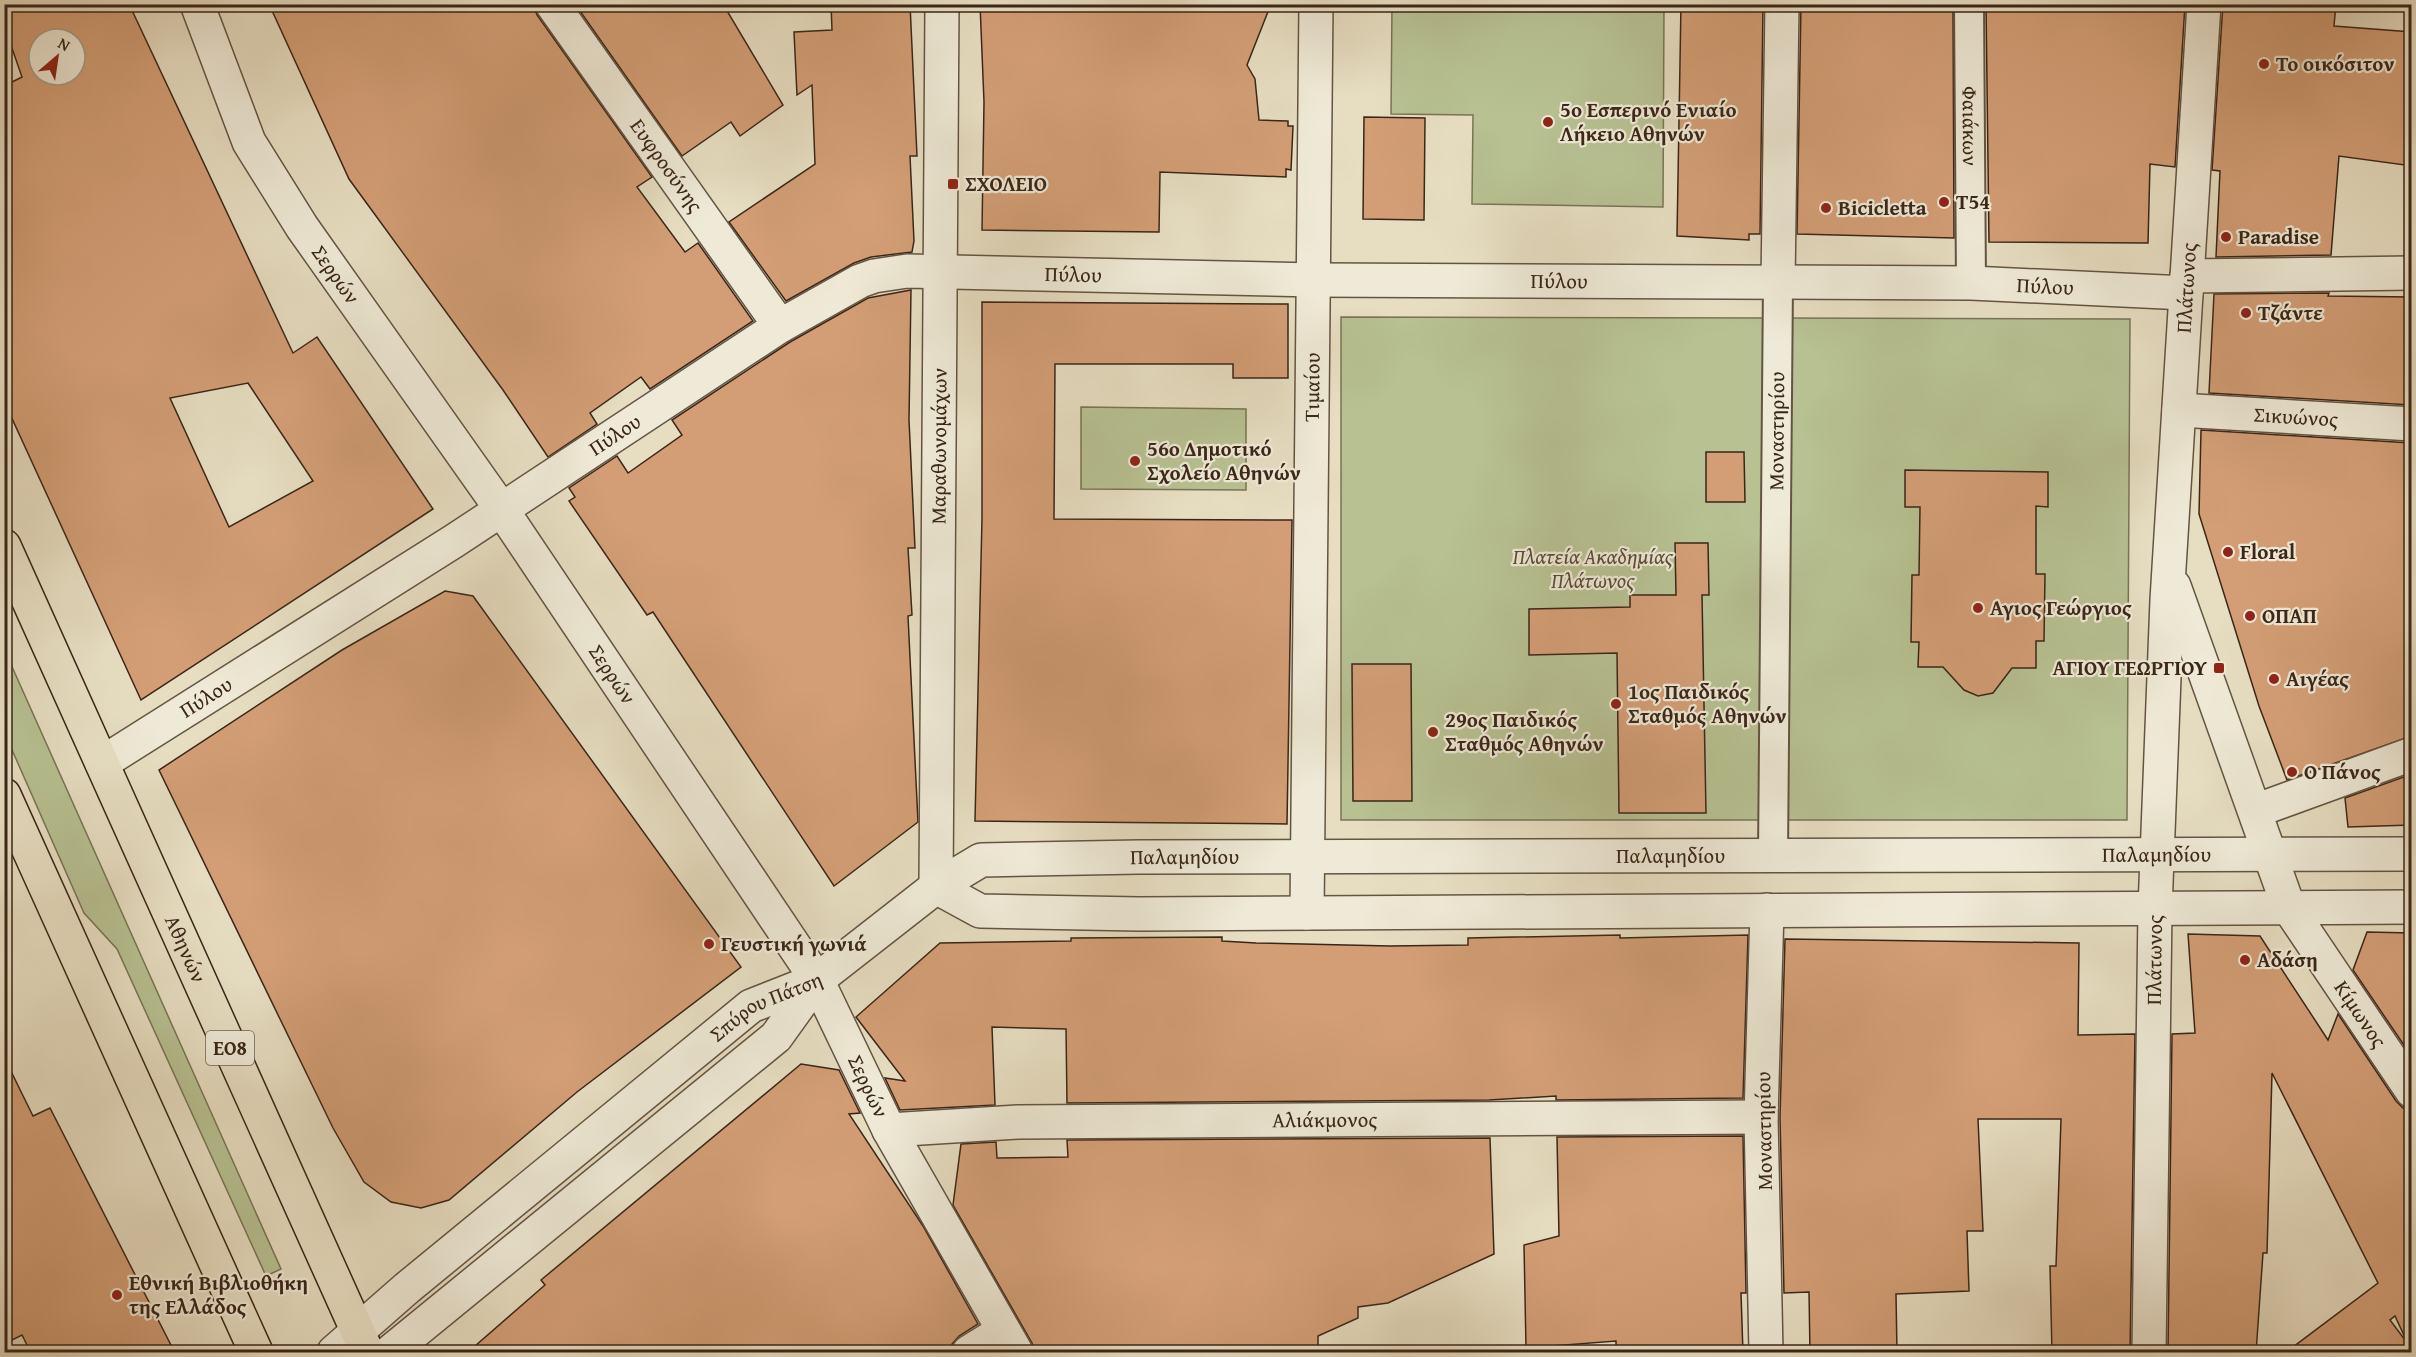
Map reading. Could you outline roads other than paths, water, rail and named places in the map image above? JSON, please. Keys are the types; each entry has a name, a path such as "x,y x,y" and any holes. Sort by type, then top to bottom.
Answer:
{"highway":[{"name":"Αθηνών","path":"4,546 102,763 353,1346"},
{"path":"4,795 256,1353"}],"street":[{"name":"Σερρών","path":"197,4 249,142 302,227 502,510 817,980 890,1130 1009,1342"},
{"name":"Ευφροσύνης","path":"552,4 780,326"},
{"name":"Μαραθωνομάχων","path":"936,887 942,4"},
{"name":"Τιμαίου","path":"1307,913 1316,4"},
{"name":"Μοναστηρίου","path":"1773,855 1782,4"},
{"name":"Φαιάκων","path":"1969,4 1971,283"},
{"name":"Πλάτωνος","path":"2149,1353 2157,854 2169,570 2204,4"},
{"name":"Πύλου","path":"102,763 502,510 780,326 874,276 907,271 1315,280 2187,284 2412,273"},
{"name":"Σικυώνος","path":"2179,410 2412,424"},
{"name":"Πλάτωνος","path":"2169,570 2289,908"},
{"path":"2255,811 2412,754"},
{"name":"Παλαμηδίου","path":"817,980 936,887 981,860 1309,856 2412,854"},
{"path":"936,887 980,911 1307,913 2412,907"},
{"name":"Κίμωνος","path":"2289,908 2412,1091"},
{"name":"Μοναστηρίου","path":"1766,1353 1761,1118 1767,910"},
{"name":"Σπύρου Πάτση","path":"353,1346 407,1288 752,1006 817,980"},
{"name":"Σπύρου Πάτση","path":"390,1353 776,1037 817,980"},
{"name":"Αλιάκμονος","path":"890,1130 1018,1122 1761,1118"},
{"path":"969,1353 1009,1342"}],"place":[{"name":"Το οικόσιτον","path":"2264,64"},
{"name":"5ο Εσπερινό Ενιαίο Λήκειο Αθηνών","path":"1548,122"},
{"name":"ΣΧΟΛΕΙΟ","path":"953,184"},
{"name":"T54","path":"1944,202"},
{"name":"Bicicletta","path":"1826,208"},
{"name":"Paradise","path":"2226,237"},
{"name":"Τζάντε","path":"2246,313"},
{"name":"56ο Δημοτικό Σχολείο Αθηνών","path":"1135,461"},
{"name":"Floral","path":"2228,552"},
{"name":"Αγιος Γεώργιος","path":"1978,608"},
{"name":"ΟΠΑΠ","path":"2250,616"},
{"name":"ΑΓΙΟΥ ΓΕΩΡΓΙΟΥ","path":"2219,668"},
{"name":"Αιγέας","path":"2274,679"},
{"name":"1ος Παιδικός Σταθμός Αθηνών","path":"1616,704"},
{"name":"29ος Παιδικός Σταθμός Αθηνών","path":"1433,732"},
{"name":"Ο Πάνος","path":"2292,772"},
{"name":"Γευστική γωνιά","path":"709,944"},
{"name":"Αδάση","path":"2245,960"},
{"name":"Εθνική Βιβλιοθήκη της Ελλάδος","path":"117,1295"}],"park label":[{"name":"Πλατεία Ακαδημίας Πλάτωνος","path":"1593,569"}]}
